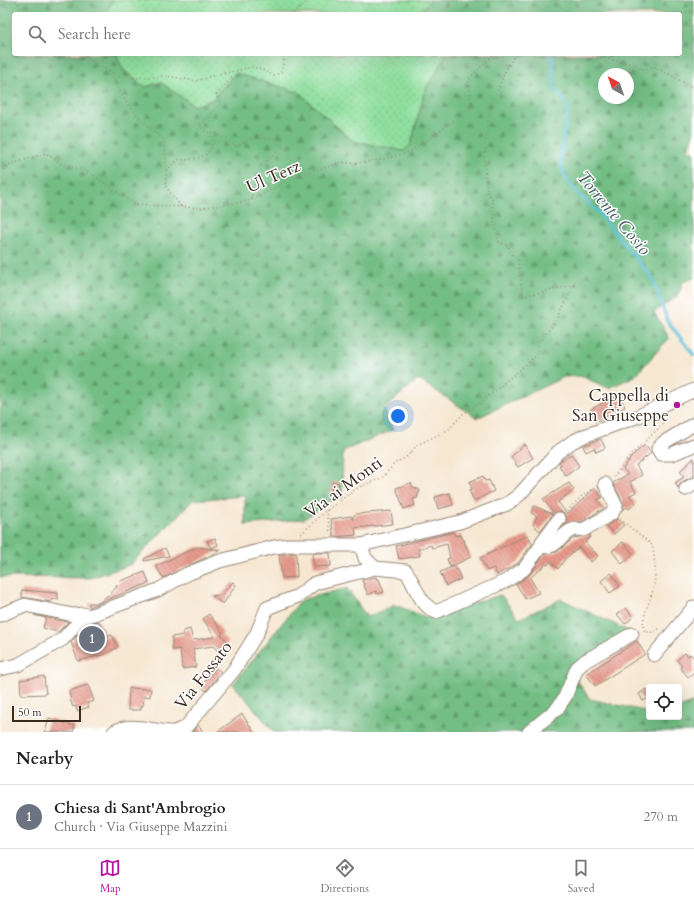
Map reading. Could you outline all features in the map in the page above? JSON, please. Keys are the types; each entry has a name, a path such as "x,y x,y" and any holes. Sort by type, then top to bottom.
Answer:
{"street":[{"path":"0,669 18,665 57,643 89,616 158,590 187,574 220,561 274,547 331,544 361,545 460,522 507,504 519,495 558,452 572,442 584,436 639,416 694,390"},
{"path":"694,424 664,443 658,449 661,454 672,454 694,445"},
{"path":"559,519 542,542 541,546 546,548 553,546 568,531 578,528 582,530 612,512 616,506 605,484"},
{"path":"361,545 365,558 375,568"},
{"name":"Via Fossato","path":"174,732 185,728 234,670 257,633 267,608 298,596 315,583 375,568 406,571 424,604 429,609 436,612 506,581 524,569 541,546"},
{"path":"0,615 25,605 73,615 82,614 89,616"},
{"path":"654,655 694,607"},
{"path":"529,732 557,709 565,697 577,668 585,661 632,634"},
{"name":"Via Fossato","path":"114,732 118,729 130,727 170,732"}],"path":[{"path":"16,0 24,12"},
{"path":"295,12 309,0"},
{"path":"682,13 694,11"},
{"path":"84,56 121,78 132,72 134,78 166,76 196,81 222,73 236,71 240,68 253,67 264,70 274,76 281,72 284,62 282,56"},
{"name":"Ul Terz","path":"0,172 9,165 46,153 62,164 89,172 134,204 200,208 252,200 275,188 288,179 342,162 351,164 382,159 411,150 471,108 469,79 492,56"},
{"name":"Via ai Monti","path":"302,532 327,510 359,487 382,478 395,463 408,456 417,445 448,430 463,414 479,404 537,355 538,342 557,320 574,285 523,296 518,260 510,252 508,246 500,242 493,216 492,198 487,192 484,159 488,118 504,73 514,56"},
{"path":"593,56 636,65 641,69 654,68 694,88"},
{"path":"109,71 126,102 142,121 163,139 166,187 181,207"},
{"path":"222,73 232,77 216,95 221,103 200,126 206,132 227,139 236,146 244,144 252,137 260,134 264,139 274,138 282,147 261,166 259,177 252,188 252,200"},
{"path":"166,170 178,160 200,159 206,155 213,139 211,133"},
{"path":"559,519 590,490 612,480 630,455 664,423 671,405 671,401"},
{"path":"327,510 331,544"},
{"path":"612,512 652,545 655,558 654,586 642,623 644,630 650,633 663,626"}],"green space":[{"path":"0,0 113,0 106,12 12,12 12,56 117,56 124,71 146,87 160,82 194,106 212,100 235,73 298,92 353,141 403,151 411,144 425,90 446,56 682,56 682,12 419,12 431,0 694,0 694,131 688,151 694,151 694,278 683,282 678,296 654,312 669,338 635,376 609,388 580,376 564,377 477,418 418,379 384,409 393,430 343,451 342,493 304,519 245,525 245,496 193,500 130,565 91,578 0,577"},
{"path":"113,0 431,0 419,12 106,12"},
{"path":"117,56 446,56 425,90 411,144 404,151 353,141 298,92 232,77 212,100 194,106 160,82 146,87 124,71"},
{"path":"347,588 367,617 395,605 426,617 501,595 519,619 561,599 631,632 572,673 590,699 646,711 646,720 682,720 682,707 694,702 694,732 274,732 233,684 301,600"}],"building":[{"path":"619,395 625,407 595,422 591,409"},
{"path":"601,439 605,448 596,452 594,448 586,452 583,446"},
{"path":"525,444 533,458 518,467 511,457"},
{"path":"645,445 651,453 636,465 642,475 630,482 636,492 629,496 636,503 629,509 626,507 623,510 623,502 613,483 628,474 623,469 633,455"},
{"path":"571,454 579,466 566,476 559,466 561,465 559,462"},
{"path":"694,458 694,476 682,482 678,488 675,483 684,477 680,471"},
{"path":"483,476 485,481 489,480 494,491 474,501 469,490 472,489 469,482"},
{"path":"332,482 338,482 341,496 331,496"},
{"path":"411,483 413,487 420,490 417,498 413,499 415,505 404,509 396,488"},
{"path":"569,483 574,490 558,502 567,514 595,488 602,498 597,500 604,508 582,522 574,521 564,525 567,520 564,513 560,511 554,513 543,499"},
{"path":"450,493 453,505 438,509 435,497"},
{"path":"534,506 553,514 540,531 533,525 537,516 531,513"},
{"path":"391,511 393,524 355,528 356,535 334,537 331,519 351,516 353,520 353,516 356,514"},
{"path":"617,519 624,525 614,534 606,526"},
{"path":"454,532 455,536 461,535 471,557 450,567 447,559 450,558 447,544 432,548 431,545 418,549 420,556 399,559 396,546"},
{"path":"528,535 532,544 518,563 497,575 494,568 487,571 480,558"},
{"path":"591,536 585,542 598,556 591,562 579,547 565,559 558,569 550,561 548,565 546,564 530,578 539,593 525,599 517,585 515,585 530,574 545,554 557,552 574,538"},
{"path":"215,538 218,545 211,548 207,541"},
{"path":"623,542 633,554 622,564 612,551"},
{"path":"197,547 221,550 163,578 156,566"},
{"path":"165,548 169,556 144,561 144,559"},
{"path":"296,553 297,577 282,578 279,555"},
{"path":"330,553 331,566 314,567 312,554"},
{"path":"455,566 461,579 446,586 440,572"},
{"path":"145,572 149,583 99,603 117,587 116,585 120,581"},
{"path":"611,573 620,586 610,593 601,581"},
{"path":"376,577 377,580 379,579 384,592 377,594 376,591 368,595 362,580"},
{"path":"233,582 236,585 223,604 212,596 221,595"},
{"path":"22,590 58,593 58,600 52,599 51,602 22,597"},
{"path":"89,603 99,603 89,607"},
{"path":"626,608 633,617 625,624 617,614"},
{"path":"209,614 223,633 221,635 228,642 219,652 213,646 193,649 196,667 182,669 180,649 172,650 172,637 183,635 183,631 190,629 193,640 215,637 203,619"},
{"path":"34,615 68,622 58,632 43,628 46,618"},
{"path":"99,621 104,638 112,635 118,647 105,654 78,661 71,642 80,633 88,631 87,628 93,623"},
{"path":"637,641 645,654 595,686 586,674"},
{"path":"685,653 688,656 690,654 694,658 694,672 688,677 680,668 682,666 677,660"},
{"path":"216,668 221,672 206,691 201,686"},
{"path":"44,676 46,694 21,695 20,680"},
{"path":"88,685 94,701 87,703 89,707 77,711 76,706 73,707 71,702 69,691"},
{"path":"129,688 151,689 150,697 144,696 141,710 128,710"},
{"path":"646,689 646,700 643,701 639,694"},
{"path":"242,714 254,732 217,732"},
{"path":"49,718 75,726 73,732 45,732"},
{"path":"198,725 203,732 192,732"}],"waterway":[{"name":"Torrente Cosio","path":"552,56 553,58 554,86 568,107 560,157 562,169 566,179 578,194 598,212 652,278 668,322 694,355"}],"place":[{"name":"Cappella di San Giuseppe","path":"677,405"},
{"name":"Chiesa di Sant'Ambrogio","path":"92,639"}]}
